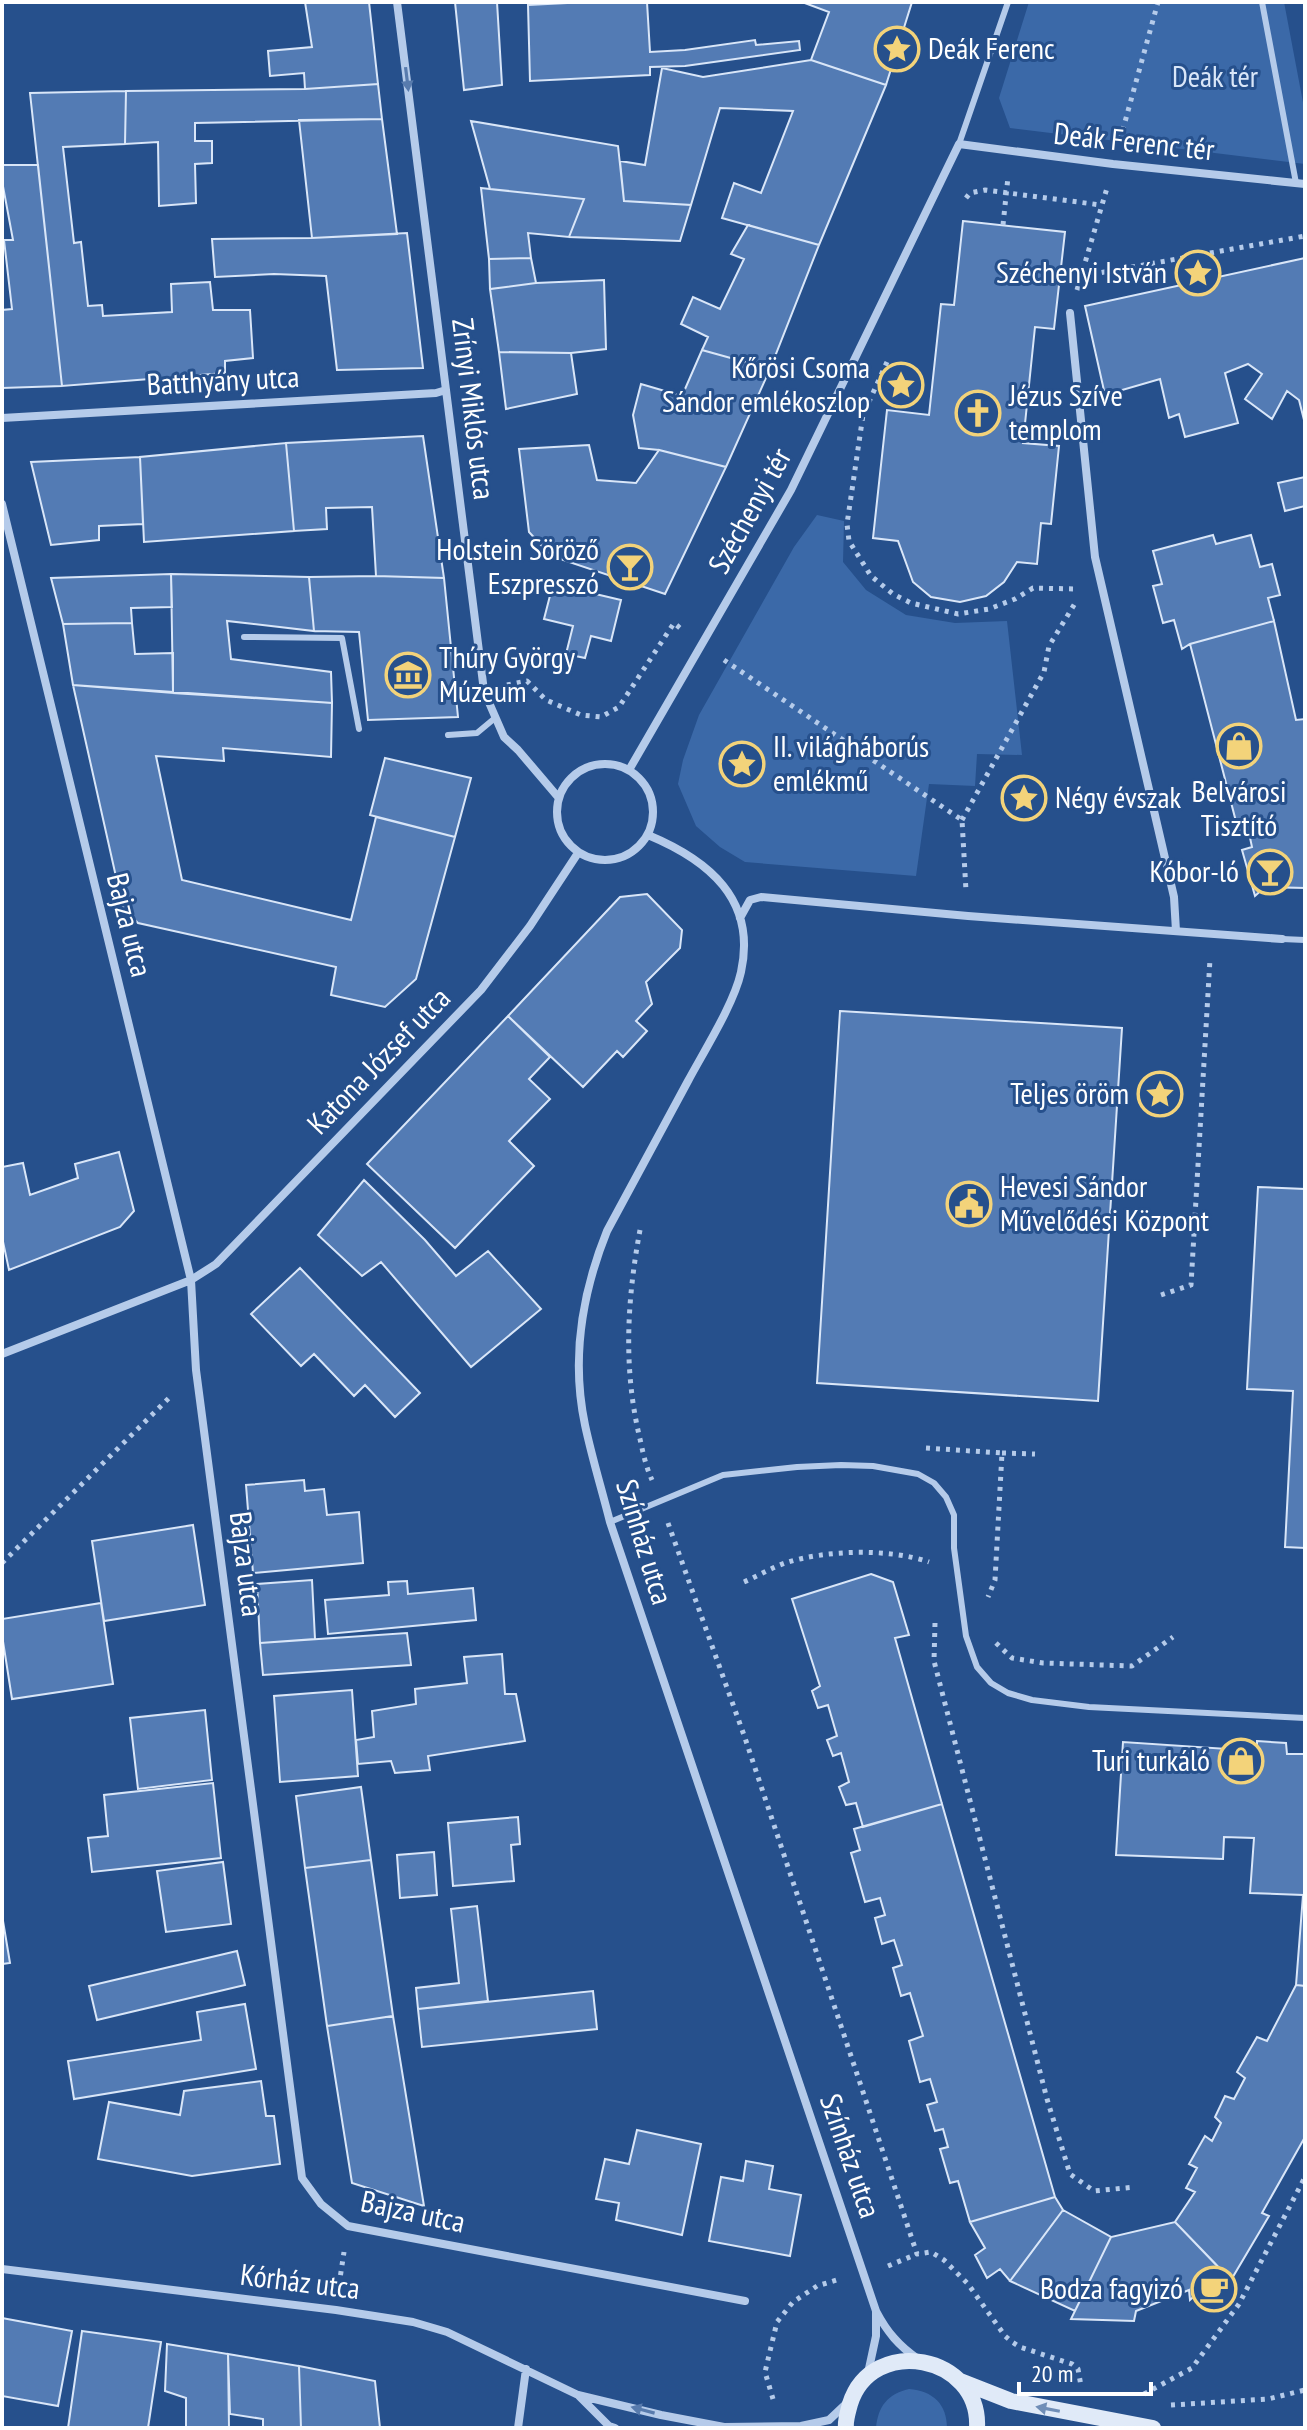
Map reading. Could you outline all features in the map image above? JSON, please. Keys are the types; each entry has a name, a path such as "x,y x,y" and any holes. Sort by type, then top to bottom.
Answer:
{"street":[{"name":"Zrínyi Miklós utca","path":"397,2 484,691 504,737 558,797"},
{"name":"Deák Ferenc tér","path":"959,144 1300,184"},
{"name":"Széchenyi tér","path":"629,770 791,490 959,144"},
{"path":"1070,313 1095,557 1174,897 1176,931"},
{"name":"Batthyány utca","path":"2,418 446,390"},
{"name":"Bajza utca","path":"2,504 191,1280 196,1370 302,2178 321,2204 348,2226 745,2301"},
{"path":"592,765 616,765 629,770 649,792 653,806 648,835 638,848 624,857 608,861 592,860 578,853 566,842 559,829 556,813 558,797 571,777 592,765"},
{"name":"Színház utca","path":"648,835 674,846 702,864 717,877 728,893 740,918 744,938 741,973 723,1015 607,1231 597,1257 580,1323 578,1364 584,1422 610,1522 876,2311 886,2330 903,2349 920,2361"},
{"name":"Katona József utca","path":"2,1354 191,1280 216,1264 481,990 530,926 578,853"},
{"path":"740,918 750,900 761,897 1282,939"},
{"name":"Kórház utca","path":"2,2269 413,2322 447,2332 578,2395 724,2427 801,2426 829,2420 851,2400"},
{"name":"Színház utca","path":"867,2377 876,2336 876,2311"},
{"path":"846,2428 851,2400 867,2377 901,2361 920,2361 942,2367 960,2381 1011,2401 1153,2428"},
{"path":"518,2428 526,2369"},
{"path":"960,2381 972,2399 977,2428"},
{"name":"Kórház utca","path":"578,2395 609,2426 615,2428"}],"lane":[{"name":"Széchenyi tér","path":"959,144 1008,2"},
{"path":"1262,2 1300,184"},
{"path":"244,637 342,638 359,729"},
{"path":"448,735 477,733 495,718"},
{"path":"1282,939 1305,940"},
{"path":"610,1522 723,1475 797,1467 873,1466 918,1474 934,1483 946,1497 954,1515 954,1548 966,1636 977,1667 991,1683 1008,1693 1032,1700 1089,1707 1305,1718"}],"path":[{"path":"1070,313 1158,2"},
{"path":"1003,225 1012,152"},
{"path":"960,206 970,193 985,190 1101,205"},
{"path":"1081,277 1305,236"},
{"path":"889,357 863,415 847,524 849,541 871,576 893,594 911,603 958,614 989,609 1033,588 1084,589 1049,646 1044,672 962,820 968,916"},
{"path":"484,691 527,681 546,700 581,715 601,717 619,707 674,623 703,644"},
{"path":"743,674 962,820"},
{"path":"1161,1295 1191,1285 1211,934"},
{"path":"640,1229 631,1274 627,1334 632,1405 648,1471 745,1738 917,2254"},
{"path":"2,1563 196,1370"},
{"path":"1002,1453 1035,1454"},
{"path":"744,1582 784,1563 831,1554 898,1555 937,1565"},
{"path":"936,1613 934,1661 1047,2099 1070,2174 1094,2191 1135,2187"},
{"path":"1043,1663 1132,1666 1173,1637"},
{"path":"1137,2398 1192,2368 1239,2304 1305,2177"},
{"path":"336,2310 348,2226"},
{"path":"782,2427 765,2372 777,2322 793,2302 817,2286 931,2252 944,2260 968,2284 1012,2342 1078,2369 1081,2391"},
{"path":"1160,2405 1268,2399 1305,2390"}],"green space":[{"name":"Deák tér","path":"1029,2 1284,2 1305,113 1305,164 1010,128 999,98"},
{"path":"817,515 844,521 843,562 866,590 906,615 955,623 1007,621 1022,755 977,754 975,786 929,784 916,876 745,862 720,847 696,826 678,784 699,715 794,547"},
{"path":"909,2389 937,2400 944,2412 947,2428 876,2428 885,2402"}],"building":[{"path":"305,2 369,2 378,84 305,89 304,73 270,76 268,51 312,47"},
{"path":"455,2 497,2 502,85 464,90"},
{"path":"647,2 650,52 755,40 756,45 799,41 800,50 685,66 650,67 650,75 530,81 528,5"},
{"path":"802,2 912,2 886,85 811,60 829,12"},
{"path":"811,60 886,85 819,245 722,218 734,183 761,193 793,111 720,108 691,205 624,201 620,161 645,165 662,68 703,77"},
{"path":"378,84 382,119 195,123 195,141 212,141 212,163 195,164 196,203 159,206 158,142 125,144 126,91 305,89"},
{"path":"126,91 125,144 63,147 74,243 81,242 88,306 102,305 103,316 172,312 171,284 210,282 213,310 250,310 253,358 225,361 225,373 62,386 30,93"},
{"path":"382,119 397,234 312,238 299,120"},
{"path":"471,121 618,146 624,201 691,205 680,241 569,237 584,199 490,189"},
{"path":"2,165 38,165 62,386 2,388 2,310 12,309 4,240 13,240"},
{"path":"481,188 584,199 569,237 528,233 531,258 489,259"},
{"name":"Jézus Szíve templom","path":"963,221 1065,232 1054,329 1035,327 1023,443 1059,446 1051,524 1041,523 1037,564 1017,562 1004,582 986,596 960,602 931,597 913,582 898,541 873,538 887,410 929,415 941,304 954,305"},
{"path":"748,225 819,245 770,369 702,350 708,337 681,324 693,297 720,309 744,259 731,254"},
{"path":"407,233 423,368 337,370 326,276 274,274 215,277 212,239"},
{"path":"531,258 536,283 490,289 489,259"},
{"path":"1305,258 1305,424 1299,400 1287,391 1272,419 1245,399 1262,374 1248,364 1225,373 1238,423 1185,437 1179,414 1169,418 1160,379 1105,395 1085,306"},
{"path":"604,280 606,349 571,353 499,352 490,289"},
{"path":"702,350 770,369 726,467 639,448 633,415 641,384 682,396"},
{"path":"499,352 571,353 577,394 506,409"},
{"path":"423,436 444,578 376,576 372,507 326,508 327,529 294,531 286,443"},
{"path":"286,443 294,531 144,542 140,457"},
{"path":"589,445 597,480 636,483 659,450 726,467 665,594 551,556 529,532 519,449"},
{"path":"140,457 143,524 99,526 99,540 51,545 31,462"},
{"path":"1305,477 1305,506 1285,511 1278,483"},
{"path":"1213,535 1216,544 1251,535 1260,567 1272,564 1280,595 1268,598 1274,621 1190,644 1182,649 1174,620 1163,623 1153,586 1162,584 1153,551"},
{"path":"171,574 309,577 314,631 227,621 231,659 331,672 332,703 173,693"},
{"path":"171,574 172,607 131,608 132,623 63,624 51,578"},
{"name":"Thúry György Múzeum","path":"309,577 444,578 458,717 368,720 359,632 314,631"},
{"path":"553,584 621,600 611,641 591,636 585,658 566,654 573,626 544,619"},
{"path":"1274,621 1296,720 1305,719 1305,888 1265,887 1255,896 1242,850 1252,847 1249,833 1240,837 1190,644"},
{"path":"132,623 135,654 173,653 173,693 73,685 63,624"},
{"path":"73,685 332,703 331,757 223,748 224,761 156,756 182,880 351,920 376,817 455,837 416,979 385,1007 331,995 336,967 138,923 123,908"},
{"path":"385,758 471,778 455,837 370,815"},
{"path":"647,894 682,930 680,948 646,982 652,1004 636,1021 647,1031 623,1057 617,1051 583,1087 508,1016 620,897"},
{"name":"Hevesi Sándor Művelődési Központ","path":"840,1011 1122,1028 1098,1401 817,1383"},
{"path":"508,1016 550,1057 529,1079 550,1099 509,1141 534,1166 455,1248 367,1164"},
{"path":"119,1152 134,1211 120,1227 9,1270 2,1237 2,1167 23,1163 30,1195 78,1178 75,1164"},
{"path":"364,1180 425,1240 456,1276 488,1251 541,1309 471,1367 381,1262 362,1276 318,1235"},
{"path":"1258,1187 1305,1189 1305,1548 1285,1547 1293,1391 1247,1389"},
{"path":"300,1268 420,1393 395,1417 365,1385 354,1396 314,1354 301,1366 251,1314"},
{"path":"304,1480 305,1491 324,1489 327,1515 359,1512 363,1563 253,1573 246,1485"},
{"path":"193,1525 205,1605 104,1621 92,1541"},
{"path":"871,1574 893,1582 909,1635 895,1638 942,1804 863,1827 856,1803 846,1805 839,1787 849,1782 841,1753 833,1756 827,1740 837,1736 828,1705 818,1708 812,1691 820,1686 792,1599"},
{"path":"312,1580 315,1639 260,1643 257,1584"},
{"path":"407,1581 408,1594 473,1588 476,1620 328,1634 325,1600 389,1595 388,1582"},
{"path":"101,1603 113,1684 12,1699 2,1619"},
{"path":"407,1633 411,1665 263,1675 260,1643"},
{"path":"502,1654 505,1694 516,1694 525,1741 428,1756 430,1770 395,1773 391,1761 358,1764 356,1740 374,1737 372,1711 416,1704 415,1689 467,1683 464,1657"},
{"path":"352,1690 358,1776 280,1782 274,1696"},
{"path":"205,1710 212,1780 138,1789 130,1718"},
{"path":"1257,1741 1286,1743 1287,1754 1305,1754 1305,1986 1296,1985 1303,1895 1250,1893 1254,1838 1224,1837 1223,1859 1116,1855 1123,1742 1257,1751"},
{"path":"213,1783 221,1858 92,1872 88,1838 108,1836 104,1795"},
{"path":"361,1787 371,1860 305,1868 296,1796"},
{"path":"942,1804 1055,2197 970,2222 958,2181 950,2183 940,2149 948,2147 943,2129 935,2131 927,2105 937,2102 930,2079 920,2082 909,2041 923,2036 910,1993 901,1996 893,1968 902,1965 894,1940 882,1944 875,1918 885,1915 880,1898 865,1902 851,1853 860,1850 854,1829"},
{"path":"518,1817 520,1844 511,1845 514,1881 453,1886 448,1823"},
{"path":"434,1852 437,1895 400,1898 397,1855"},
{"path":"371,1860 393,2016 327,2026 305,1868"},
{"path":"223,1862 231,1924 166,1932 157,1871"},
{"path":"477,1906 488,2001 418,2009 416,1988 459,1983 451,1909"},
{"path":"2,1915 10,1963 2,1964"},
{"path":"237,1951 245,1985 97,2020 89,1986"},
{"path":"1296,1985 1305,1986 1305,2137 1262,2213 1269,2216 1231,2280 1175,2222 1195,2192 1186,2188 1197,2168 1189,2164 1205,2136 1212,2141 1221,2123 1215,2117 1225,2096 1234,2099 1245,2078 1237,2072 1257,2037 1267,2041"},
{"path":"593,1991 597,2029 422,2047 418,2009"},
{"path":"245,2004 256,2069 74,2099 68,2061 201,2040 197,2012"},
{"path":"393,2016 424,2206 352,2183 327,2026"},
{"path":"261,2081 266,2116 274,2116 280,2164 192,2176 98,2159 109,2102 180,2115 184,2091"},
{"path":"637,2130 701,2144 682,2235 616,2220 619,2203 596,2199 605,2159 629,2164"},
{"path":"746,2161 773,2166 769,2189 801,2195 790,2256 709,2241 721,2177 743,2181"},
{"path":"1055,2197 1063,2210 1010,2281 1000,2269 987,2278 975,2255 985,2248 970,2222"},
{"path":"1063,2210 1111,2237 1075,2311 1010,2281"},
{"path":"1175,2222 1222,2271 1190,2300 1189,2290 1136,2311 1134,2321 1071,2319 1111,2237"},
{"path":"2,2318 72,2331 58,2406 2,2396"},
{"path":"82,2331 161,2342 148,2428 68,2428"},
{"path":"167,2344 228,2354 229,2428 186,2428 186,2398 165,2391"},
{"path":"228,2354 299,2366 301,2428 263,2428 263,2419 230,2414"},
{"path":"299,2366 375,2381 380,2428 301,2428"}],"place":[{"name":"Deák Ferenc","path":"897,49"},
{"name":"Széchenyi István","path":"1198,273"},
{"name":"Kőrösi Csoma Sándor emlékoszlop","path":"901,385"},
{"name":"Jézus Szíve templom","path":"978,413"},
{"name":"Holstein Söröző Eszpresszó","path":"630,567"},
{"name":"Thúry György Múzeum","path":"408,675"},
{"name":"Belvárosi Tisztító","path":"1239,746"},
{"name":"II. világháborús emlékmű","path":"742,764"},
{"name":"Négy évszak","path":"1024,798"},
{"name":"Kóbor-ló","path":"1270,872"},
{"name":"Teljes öröm","path":"1160,1094"},
{"name":"Hevesi Sándor Művelődési Központ","path":"969,1204"},
{"name":"Turi turkáló","path":"1241,1761"},
{"name":"Bodza fagyizó","path":"1214,2289"}]}
